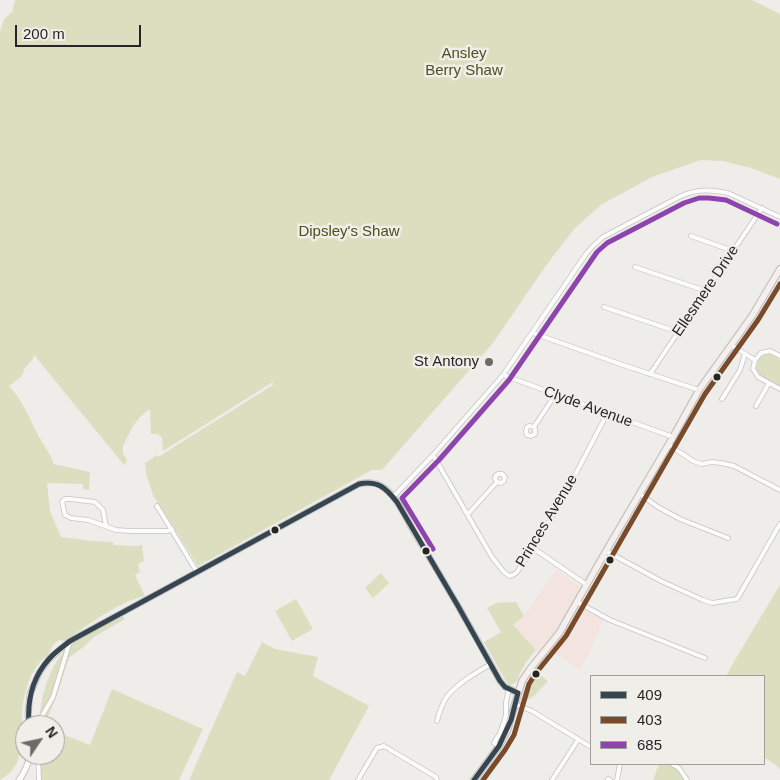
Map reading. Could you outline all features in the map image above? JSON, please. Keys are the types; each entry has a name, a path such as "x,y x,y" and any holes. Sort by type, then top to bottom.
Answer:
{"main road":[{"path":"474,780 499,746 507,731 522,681 530,668 560,632 699,390 752,316 780,269"}],"street":[{"path":"393,497 433,455 503,375 592,247 603,237 681,196 702,190 728,193 780,217"},
{"name":"Ellesmere Drive","path":"650,374 762,208"},
{"path":"691,236 734,251"},
{"path":"635,267 706,291"},
{"path":"604,307 678,332"},
{"path":"533,333 699,390"},
{"path":"731,345 756,360"},
{"path":"780,356 770,351 761,353 753,368 758,377 780,389"},
{"path":"722,396 740,370 745,354"},
{"name":"Clyde Avenue","path":"503,375 673,437"},
{"path":"756,406 769,383"},
{"path":"534,427 556,395"},
{"name":"Princes Avenue","path":"433,455 492,557 502,571 509,576 513,576 533,548 607,414"},
{"path":"669,445 702,464 712,462 734,466 780,490"},
{"path":"468,514 497,482"},
{"path":"28,715 30,694 39,673 49,659 70,641 364,483 380,485 393,497 500,681 509,689 518,693"},
{"path":"640,494 680,519 728,538"},
{"path":"106,526 103,510 95,502 63,500 62,505 65,515 70,518 88,520 116,530 172,530"},
{"path":"157,506 198,572"},
{"path":"606,551 661,581 703,600 712,603 732,600 736,599 740,594 780,524"},
{"path":"533,548 587,585"},
{"path":"577,602 610,620 705,658"},
{"path":"43,715 53,696 70,641"},
{"path":"437,721 447,697 467,679 491,664"},
{"path":"499,746 494,743 500,733 506,715 509,689"},
{"path":"515,704 532,711 590,746"},
{"path":"552,780 578,740"},
{"path":"358,780 377,748 384,746 436,777 437,780"},
{"path":"19,780 28,765"},
{"path":"38,765 39,780"},
{"path":"617,780 620,765"},
{"path":"674,765 679,768 687,780"}],"shaded area":[{"path":"556,570 581,587 565,618 551,639 538,653 512,625 524,616"},
{"path":"578,607 603,619 590,652 580,670 550,650"}],"green space":[{"path":"15,0 752,0 780,14 780,179 751,168 722,161 701,160 652,177 601,205 575,228 545,267 493,343 382,470 372,470 198,566 153,495 145,463 157,455 158,457 273,385 273,382 163,451 162,438 158,434 151,434 150,409 133,426 123,446 123,453 127,460 124,465 34,355 22,376 9,386 22,404 53,464 90,472 89,490 83,489 83,484 47,483 50,511 61,537 113,542 113,545 142,545 144,561 138,564 140,572 135,575 145,596 114,608 65,641 59,640 53,645 31,677 24,697 22,715 15,715 15,765 0,780 0,32 4,19 12,12"},
{"path":"770,354 780,360 780,387 760,376 756,368 760,358"},
{"path":"381,573 389,583 373,598 365,588"},
{"path":"780,585 780,770 765,758 765,675 727,675"},
{"path":"296,599 313,629 292,641 275,611"},
{"path":"516,602 524,616 513,625 536,650 520,672 517,681 511,685 506,681 484,642 501,632 487,608 496,603"},
{"path":"123,616 125,619 94,637 69,658 48,715 40,715 47,681 57,661 71,644 96,628"},
{"path":"262,642 275,649 318,657 313,676 369,706 329,780 189,780 237,672 245,676"},
{"path":"535,671 548,681 535,695 524,702 522,700"},
{"path":"112,689 203,729 179,780 41,780 40,765 65,765 65,735 90,745"},
{"path":"659,765 668,765 680,772 685,780 653,780"}],"transit line":[{"name":"685","path":"433,549 402,498 439,460 509,380 597,252 607,243 684,203 699,198 726,200 777,224"},
{"name":"403","path":"483,780 514,735 529,684 566,636 705,394 758,320 780,284"},
{"name":"409","path":"29,715 32,690 43,666 51,656 70,641 359,484 366,483 381,486 397,502 500,681 505,687 518,693"},
{"name":"409","path":"474,780 499,746 511,720 518,693"}],"place":[{"name":"St Antony","path":"489,362"}],"park label":[{"name":"Ansley Berry Shaw","path":"464,62"},
{"name":"Dipsley's Shaw","path":"349,232"}]}
